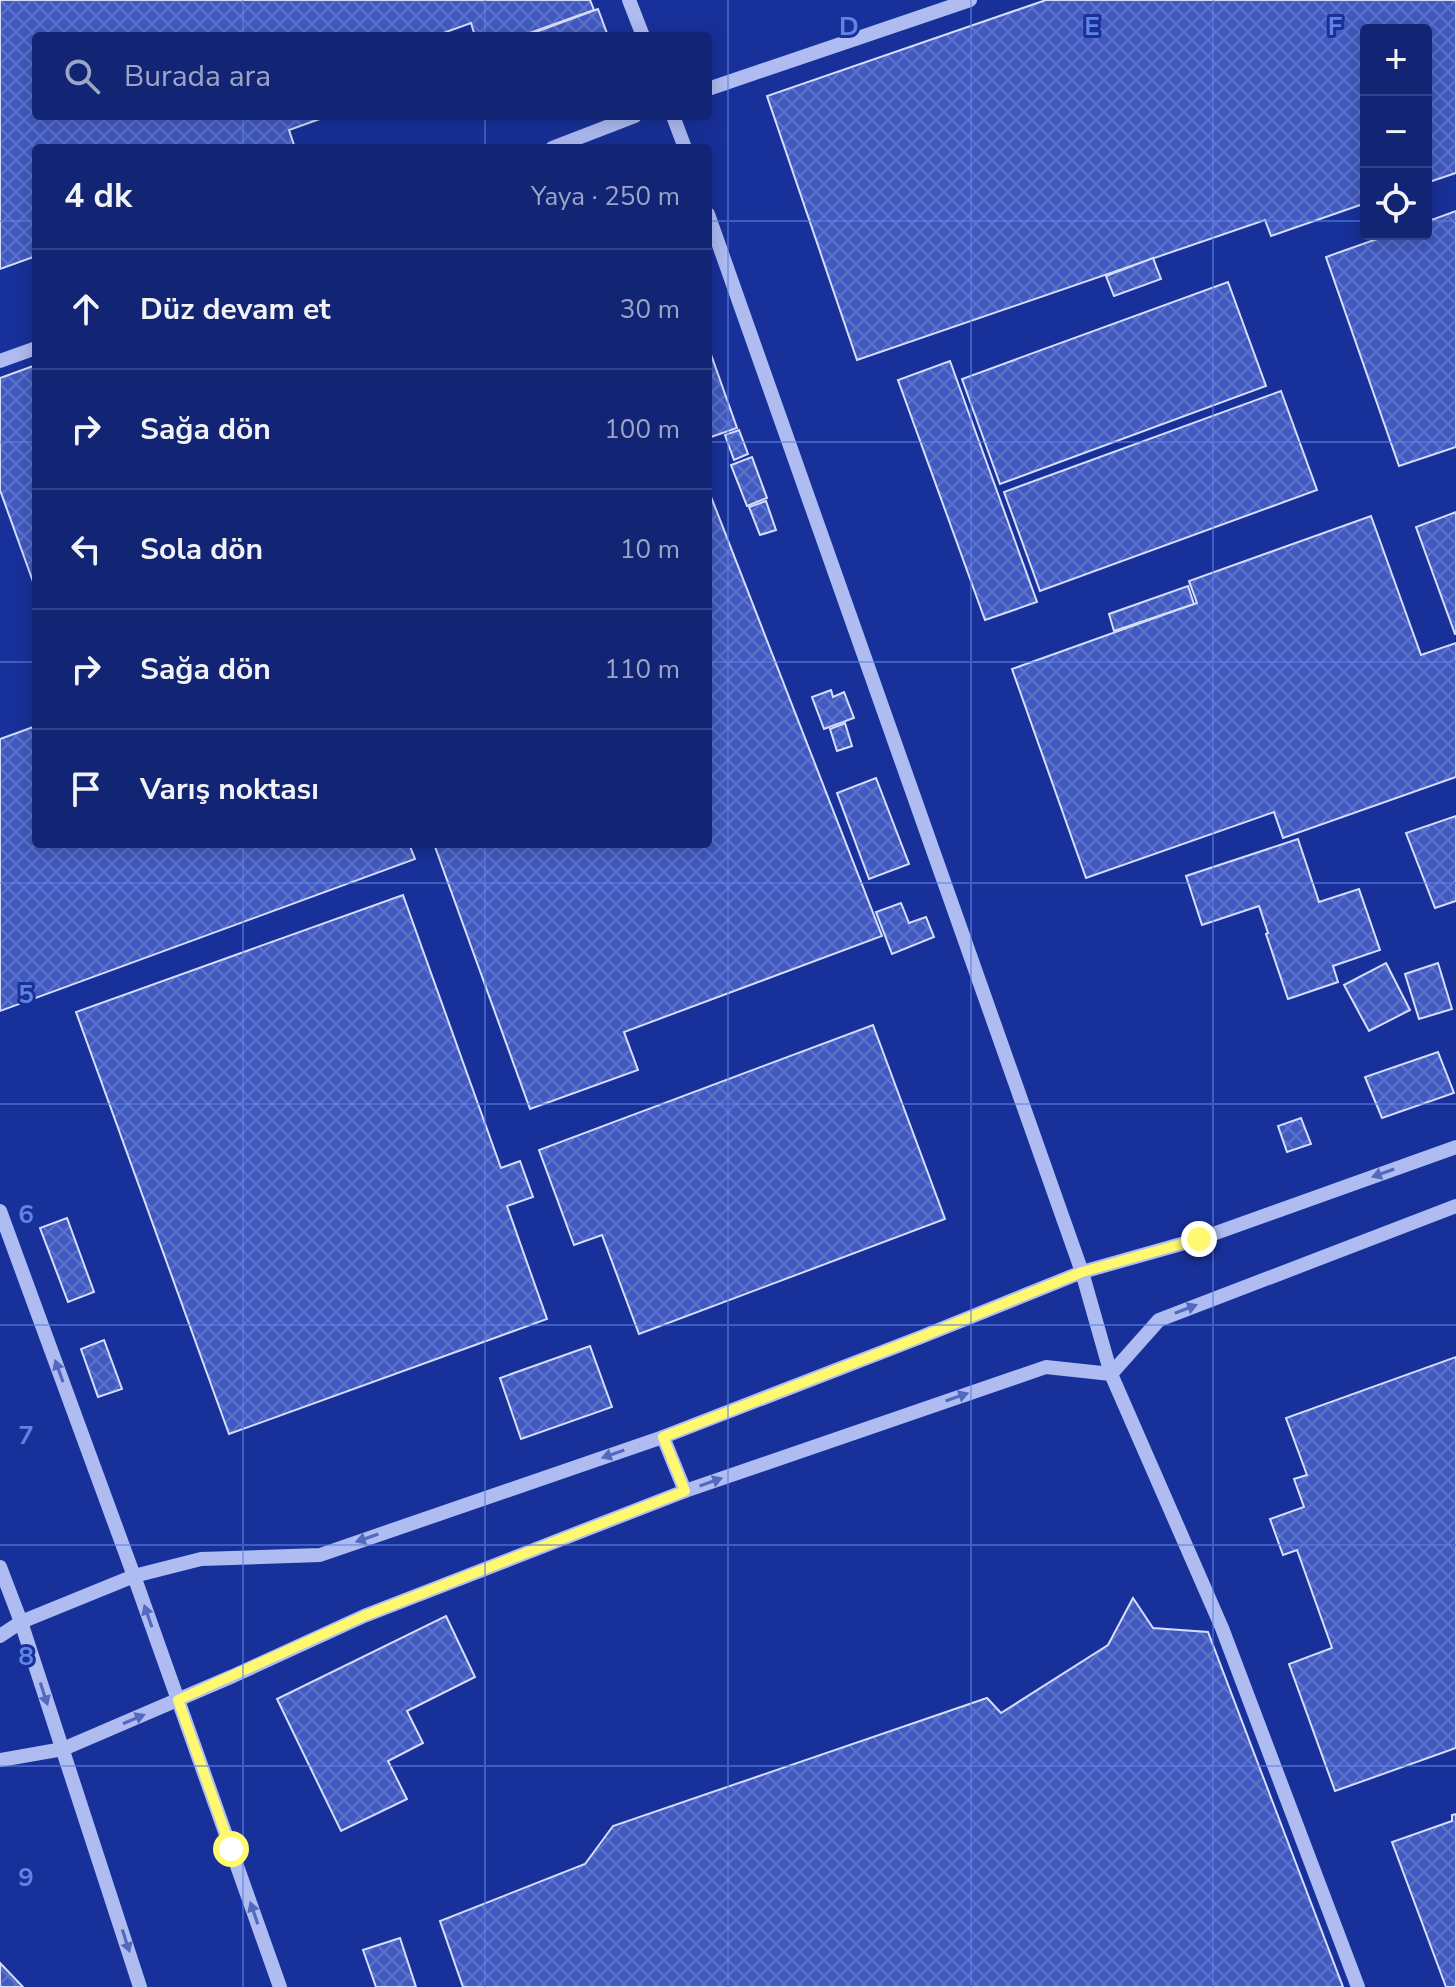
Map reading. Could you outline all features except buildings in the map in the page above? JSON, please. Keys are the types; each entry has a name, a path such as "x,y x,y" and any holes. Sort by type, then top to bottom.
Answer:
{"street":[{"path":"629,0 641,32"},
{"path":"712,88 970,0"},
{"path":"562,144 625,120"},
{"path":"674,120 684,144"},
{"path":"712,225 1082,1272 1111,1374 1222,1628 1358,1987"},
{"path":"0,361 32,349"},
{"path":"0,1636 21,1622 134,1576 201,1559 320,1555 663,1437 1082,1272 1199,1239 1456,1147"},
{"path":"1111,1374 1159,1320 1456,1206"},
{"path":"0,1211 280,1987"},
{"path":"0,1760 63,1749 364,1616 685,1491 1046,1367 1111,1374"},
{"path":"663,1437 685,1491"},
{"path":"0,1567 21,1622 140,1987"}],"route":[{"path":"231,1849 178,1700 364,1616 685,1491 663,1437 1082,1272 1199,1239"}]}
